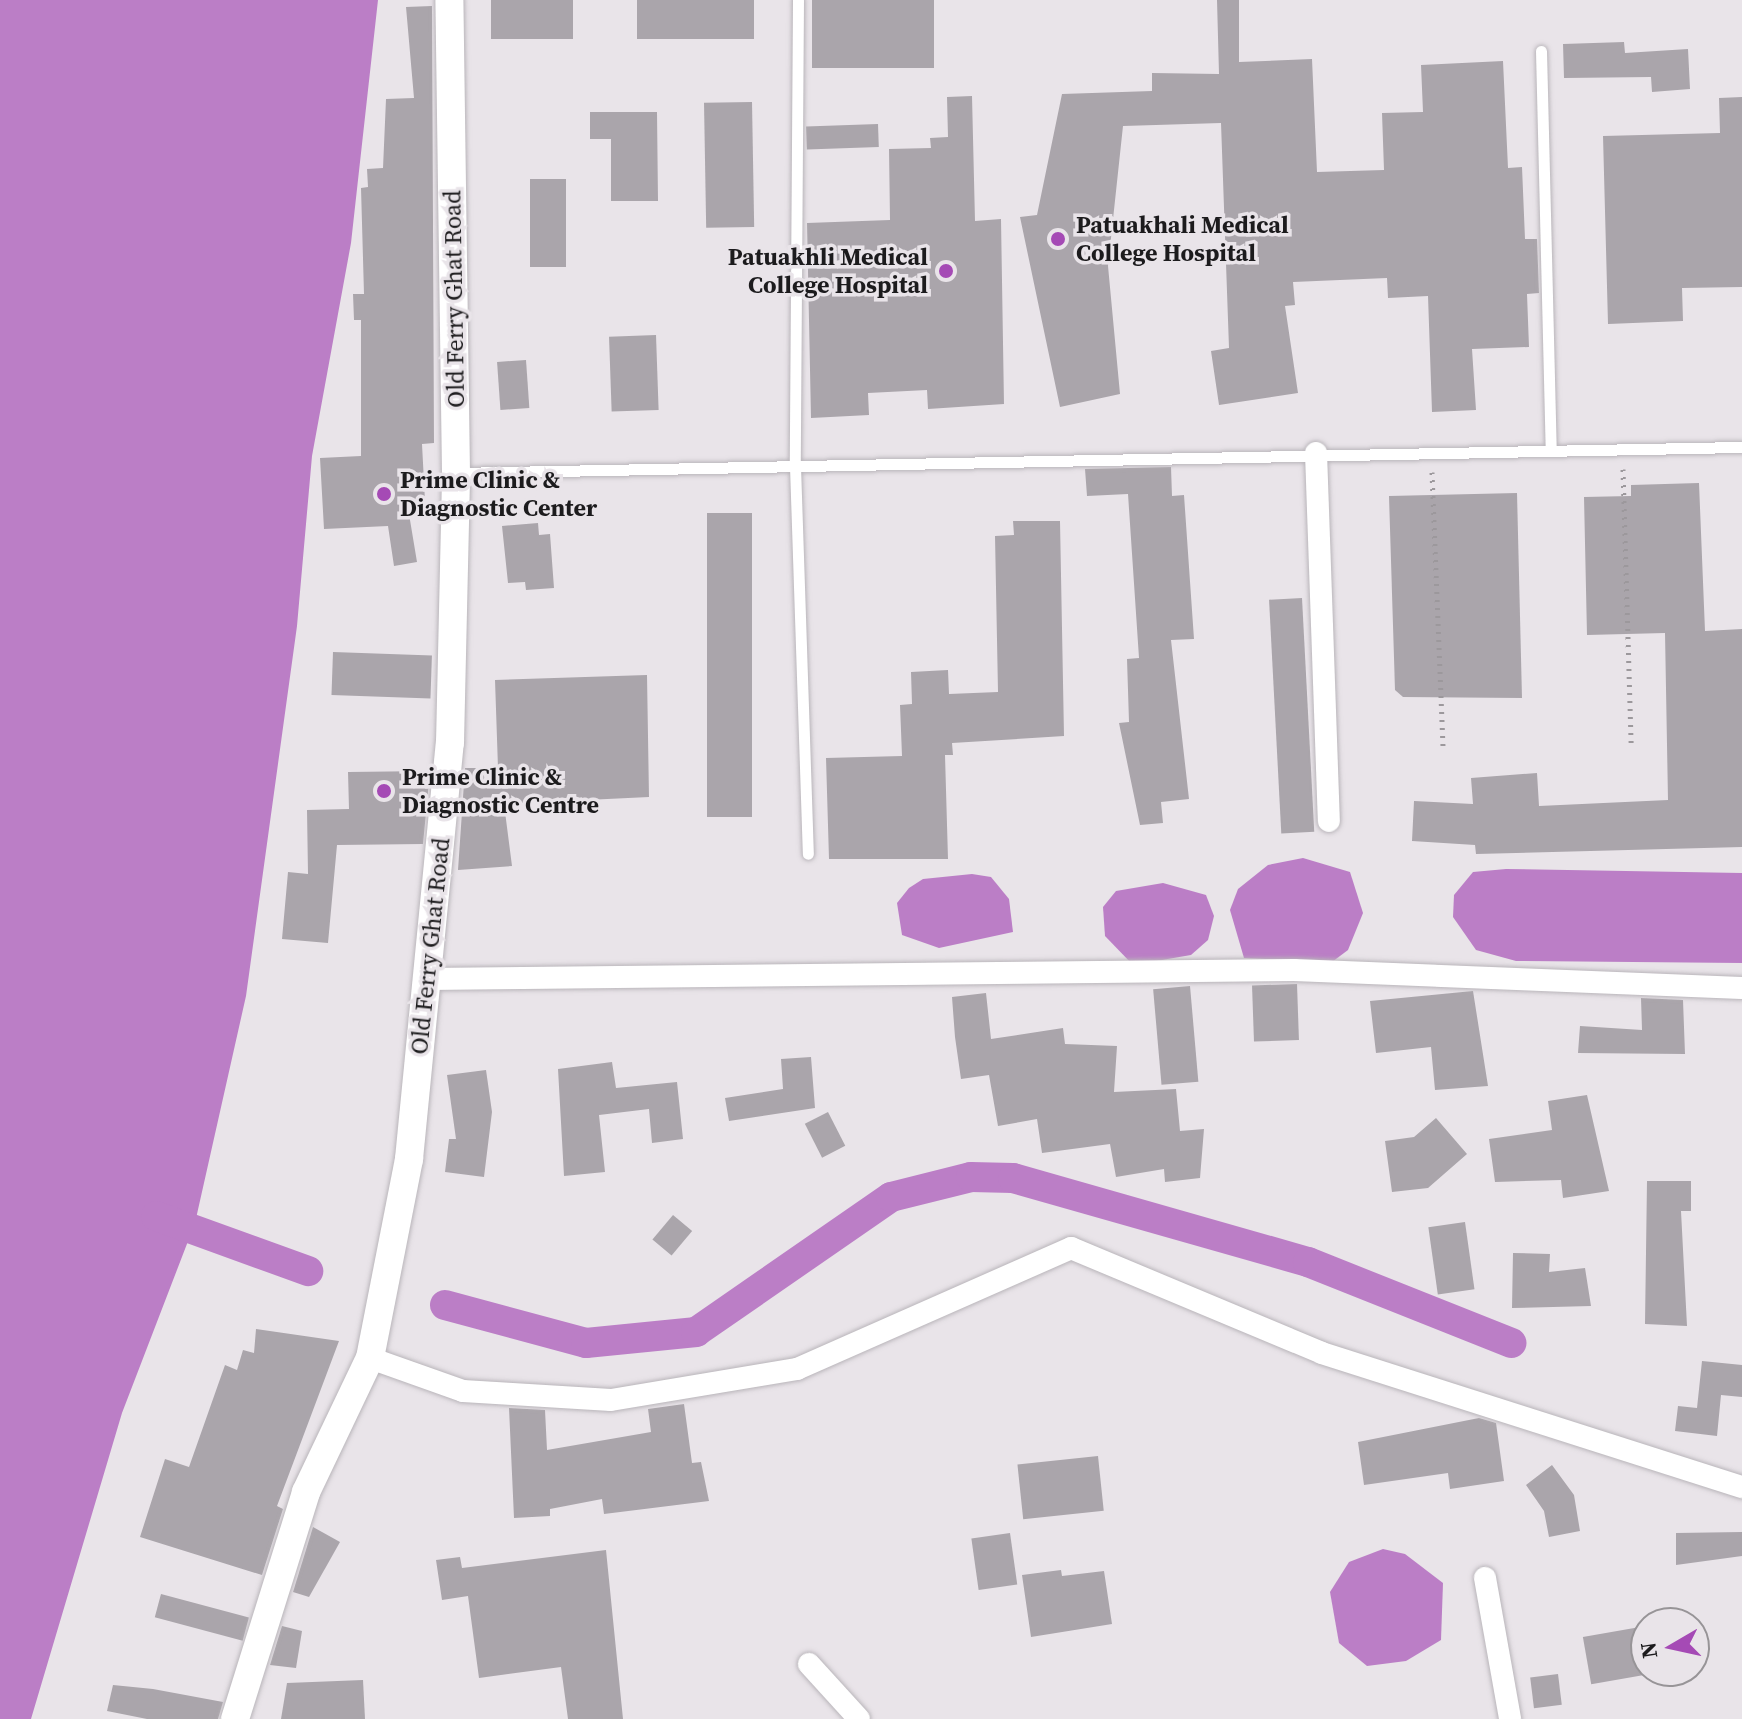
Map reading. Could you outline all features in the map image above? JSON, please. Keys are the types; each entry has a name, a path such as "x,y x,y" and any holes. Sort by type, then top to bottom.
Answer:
{"street":[{"name":"Old Ferry Ghat Road","path":"235,1719 306,1492 370,1358 409,1159 450,743 456,473 449,0"},
{"path":"1316,453 1329,821"},
{"path":"427,979 1294,970 1742,988"},
{"path":"370,1358 463,1391 611,1400 797,1369 1071,1248 1322,1353 1742,1487"},
{"path":"1485,1578 1510,1719"},
{"path":"809,1664 859,1719"}],"lane":[{"path":"798,0 795,466 808,854"},
{"path":"1541,51 1551,448"},
{"path":"456,473 1551,448 1742,447"}],"path":[{"path":"1622,448 1631,745"},
{"path":"1431,451 1443,746"}],"shaded area":[{"path":"0,0 378,0 351,243 312,456 297,626 246,996 195,1223 122,1413 31,1719 0,1719"},
{"path":"1303,858 1350,872 1363,913 1348,950 1332,962 1244,958 1230,910 1238,889 1268,865"},
{"path":"1506,869 1742,873 1742,963 1516,961 1476,950 1453,917 1454,895 1473,872"},
{"path":"972,874 991,877 1009,899 1013,932 939,948 902,935 897,903 909,888 923,879"},
{"path":"1163,883 1206,895 1214,916 1208,940 1191,955 1133,965 1105,936 1103,907 1116,891"},
{"path":"1383,1549 1405,1554 1443,1583 1441,1640 1406,1661 1367,1666 1339,1643 1330,1592 1349,1562"}],"building":[{"path":"491,0 573,0 573,39 491,39"},
{"path":"637,0 754,0 754,39 637,39"},
{"path":"812,0 934,0 934,68 812,68"},
{"name":"Patuakhali Medical College Hospital","path":"1217,0 1239,0 1239,62 1312,59 1317,172 1384,170 1382,113 1423,112 1421,65 1503,61 1508,168 1522,167 1525,239 1537,239 1539,293 1527,294 1529,347 1472,349 1476,410 1432,412 1428,296 1388,298 1387,278 1293,282 1295,305 1285,306 1298,393 1219,405 1211,351 1229,348 1221,123 1123,126 1108,266 1120,394 1060,407 1020,217 1037,215 1062,94 1152,91 1152,73 1219,74"},
{"path":"432,6 434,443 422,444 425,501 407,502 417,562 394,566 388,526 324,529 320,458 361,456 361,320 354,320 353,294 364,294 361,188 368,187 367,169 383,168 386,99 414,98 406,7"},
{"path":"1624,42 1625,53 1688,49 1690,89 1652,92 1651,77 1564,78 1563,44"},
{"path":"972,96 975,221 1001,219 1004,404 928,409 927,390 868,393 869,415 811,418 807,223 890,220 889,149 931,148 930,138 948,137 947,97"},
{"path":"1742,97 1742,287 1682,288 1683,321 1608,324 1603,136 1720,133 1719,98"},
{"path":"752,102 754,227 706,228 704,103"},
{"path":"590,112 657,112 658,201 611,201 611,139 590,139"},
{"path":"878,124 879,147 807,149 806,127"},
{"path":"530,179 566,179 566,267 530,267"},
{"path":"656,335 659,410 612,412 609,337"},
{"path":"526,360 529,408 500,410 497,362"},
{"path":"1171,467 1172,496 1184,495 1194,639 1171,640 1189,799 1161,802 1163,823 1140,825 1119,723 1129,722 1127,659 1139,658 1128,494 1087,496 1085,469"},
{"path":"1699,483 1705,631 1742,629 1742,847 1476,854 1475,845 1412,841 1414,801 1473,804 1471,778 1537,773 1539,806 1668,800 1665,633 1587,635 1584,497 1631,496 1631,485"},
{"path":"1517,493 1522,698 1403,697 1395,690 1389,496"},
{"path":"707,513 752,513 752,817 707,817"},
{"path":"1013,521 1060,521 1064,736 952,743 953,755 945,755 948,859 829,859 826,758 902,756 900,705 912,704 911,672 948,670 949,694 998,692 995,536 1014,535"},
{"path":"538,523 539,535 550,534 554,588 526,590 525,582 508,583 502,526"},
{"path":"1302,598 1314,832 1281,833 1269,600"},
{"path":"333,652 432,655 430,698 331,695"},
{"path":"647,675 649,797 504,804 512,866 458,870 465,768 498,768 495,680"},
{"name":"Prime Clinic & Diagnostic Centre","path":"430,771 423,844 337,845 328,943 282,939 288,872 308,874 307,810 349,809 348,772"},
{"path":"1297,984 1299,1040 1254,1042 1252,986"},
{"path":"1190,986 1198,1082 1162,1085 1153,989"},
{"path":"1473,991 1488,1086 1435,1090 1431,1047 1376,1053 1370,1001"},
{"path":"986,993 991,1039 1063,1028 1065,1044 1117,1046 1114,1092 1176,1089 1180,1131 1204,1129 1200,1178 1165,1182 1164,1169 1116,1177 1110,1144 1042,1153 1037,1119 998,1126 989,1075 961,1079 955,1037 952,997"},
{"path":"1641,998 1683,1000 1685,1054 1578,1053 1580,1026 1642,1030"},
{"path":"811,1057 815,1108 729,1121 725,1098 783,1089 781,1059"},
{"path":"612,1062 616,1088 677,1082 683,1139 652,1143 649,1109 599,1115 605,1172 564,1176 558,1069"},
{"path":"486,1070 492,1112 484,1177 445,1172 449,1139 456,1139 447,1075"},
{"path":"1587,1095 1609,1191 1563,1198 1561,1180 1495,1182 1489,1139 1552,1130 1548,1101"},
{"path":"828,1112 845,1146 822,1158 805,1124"},
{"path":"1436,1118 1467,1154 1428,1188 1392,1192 1385,1141 1414,1137"},
{"path":"1647,1181 1691,1181 1691,1211 1681,1211 1687,1326 1645,1324"},
{"path":"673,1215 692,1231 672,1256 652,1240"},
{"path":"1465,1222 1474,1289 1438,1294 1428,1227"},
{"path":"1513,1253 1550,1254 1549,1272 1585,1268 1591,1306 1512,1308"},
{"path":"256,1329 339,1341 277,1506 283,1509 262,1575 140,1537 165,1459 189,1467 225,1365 237,1370 243,1350 254,1353"},
{"path":"1702,1361 1742,1365 1742,1397 1721,1395 1717,1436 1675,1431 1678,1406 1697,1408"},
{"path":"684,1404 692,1463 701,1462 709,1501 604,1514 602,1499 550,1509 550,1516 514,1518 509,1408 545,1410 547,1450 651,1432 648,1409"},
{"path":"1479,1418 1496,1423 1504,1481 1450,1489 1448,1473 1364,1485 1358,1442"},
{"path":"1098,1456 1104,1511 1023,1519 1017,1464"},
{"path":"1552,1465 1574,1495 1580,1531 1549,1537 1544,1511 1526,1485"},
{"path":"313,1527 340,1542 309,1597 293,1592"},
{"path":"1742,1532 1742,1556 1676,1565 1676,1533"},
{"path":"1010,1533 1017,1584 979,1590 971,1538"},
{"path":"606,1550 623,1719 568,1719 561,1667 479,1678 468,1596 442,1600 436,1560 460,1557 462,1568"},
{"path":"1061,1570 1062,1576 1104,1571 1112,1624 1031,1637 1022,1575"},
{"path":"161,1594 249,1618 243,1641 155,1617"},
{"path":"282,1626 302,1631 296,1668 270,1665"},
{"path":"1630,1629 1630,1678 1591,1684 1583,1637"},
{"path":"1558,1674 1562,1705 1534,1708 1530,1677"},
{"path":"363,1680 365,1719 281,1719 287,1683"},
{"path":"113,1685 223,1702 218,1719 147,1719 107,1711"}],"waterway":[{"path":"445,1305 586,1343 696,1332 891,1197 971,1177 1013,1178 1308,1262 1512,1343"},
{"path":"156,1216 308,1271"}],"place":[{"name":"Patuakhali Medical College Hospital","path":"1058,239"},
{"name":"Patuakhli Medical College Hospital","path":"946,271"},
{"name":"Prime Clinic & Diagnostic Center","path":"384,494"},
{"name":"Prime Clinic & Diagnostic Centre","path":"384,791"}]}
